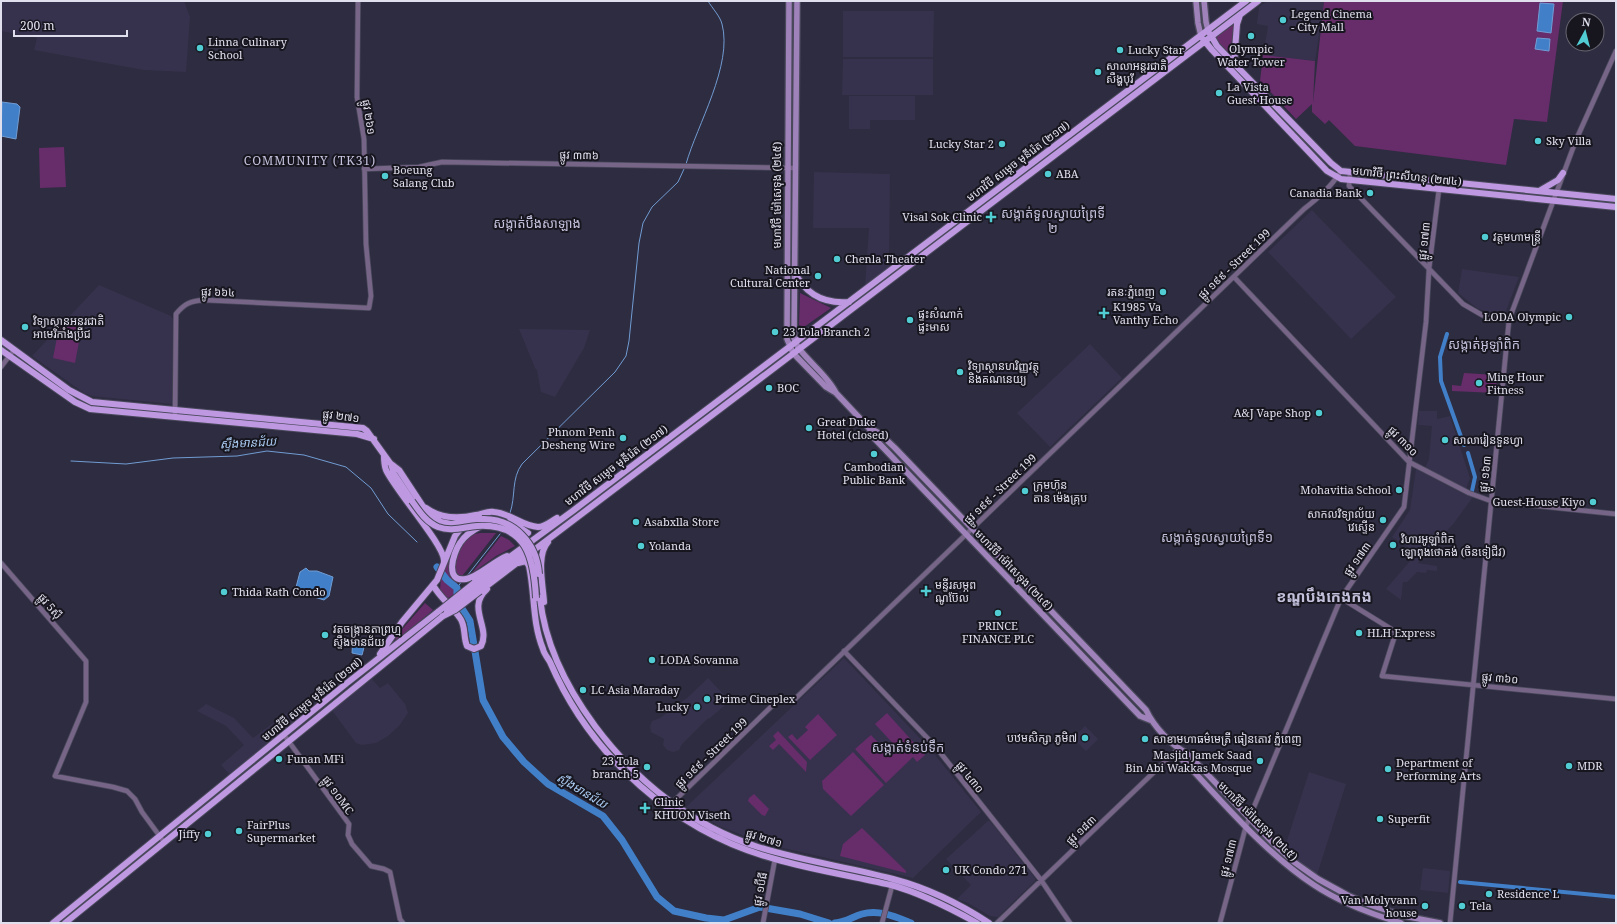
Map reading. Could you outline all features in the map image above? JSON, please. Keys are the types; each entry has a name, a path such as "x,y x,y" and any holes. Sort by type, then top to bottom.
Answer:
{"main road":[{"name":"មហាវិថី ម៉ៅសេទុង (២៤៥)","path":"789,1 787,168 787,339 789,347 826,387 836,393 869,428 874,438 1140,716 1150,720"},
{"name":"មហាវិថី ម៉ៅសេទុង (២៤៥)","path":"797,1 794,271 795,343 831,382 836,393"},
{"path":"1196,1 1201,36"},
{"path":"1204,1 1208,30"},
{"name":"មហាវិថី សម្តេច មុនីរ៉េត (២១៧)","path":"53,923 376,660 476,584 514,553 574,510 1246,1"},
{"name":"មហាវិថី សម្តេច មុនីរ៉េត (២១៧)","path":"65,923 443,616 476,584 498,577 517,563 1258,1"},
{"path":"1234,63 1237,24 1240,15"},
{"name":"មហាវិថី ព្រះសីហនុ (២៧៤)","path":"1208,30 1217,46 1331,163 1341,171 1616,199"},
{"name":"មហាវិថី ព្រះសីហនុ (២៧៤)","path":"1201,36 1327,171 1337,178 1349,181 1616,207"},
{"path":"1536,191 1544,189 1558,180 1563,173"},
{"path":"794,271 803,286 817,297 837,303 849,302"},
{"name":"ផ្លូវ ២៧១","path":"1,340 76,394 92,402 358,427 367,431 374,439"},
{"name":"ផ្លូវ ២៧១","path":"1,350 82,406 105,411 357,434 374,439"},
{"name":"មហាវិថី ម៉ៅសេទុង (២៤៥)","path":"869,428 879,433 1146,710 1150,720 1178,749 1188,754 1284,854 1324,882 1360,901 1404,916 1440,923"},
{"path":"374,439 390,463 394,474 416,501 424,518 438,527 454,529 479,520"},
{"path":"384,453 386,470 422,524 442,549 443,565"},
{"path":"416,501 432,512 443,516 479,520 504,518 520,526 528,533"},
{"path":"523,553 476,584 458,578 452,570 452,562 461,542 487,512 499,512 530,525 539,527 547,524 562,514 574,510"},
{"path":"376,660 402,622 435,583 458,531 465,525 479,520 507,531 523,544 533,563 540,626 548,659"},
{"path":"553,536 544,548 542,559 545,611 555,657"},
{"path":"517,563 526,561 529,566 537,628 543,650 548,659"},
{"path":"435,583 440,595 460,618 467,646 474,649 481,646 484,639 478,611 478,603 483,593 498,577"},
{"path":"538,598 546,633 555,657"},
{"name":"ផ្លូវ ២៧១","path":"555,657 577,700 597,729 669,806 743,842 777,853 894,879 966,909 989,923"},
{"name":"ផ្លូវ ២៧១","path":"548,659 571,704 592,733 631,777 669,806 728,843 775,859 892,886 940,904 976,923"},
{"name":"មហាវិថី ម៉ៅសេទុង (២៤៥)","path":"1178,749 1182,759 1280,859 1315,885 1357,908 1401,923"},
{"path":"1217,795 1222,790"},
{"path":"1401,923 1404,916"}],"street":[{"name":"ផ្លូវ ២៦១","path":"358,1 357,97 364,139 366,244 371,296 369,308"},
{"name":"ផ្លូវ ១៦៣","path":"1450,923 1509,320 1576,140 1616,51"},
{"name":"ផ្លូវ ៣៣៦","path":"364,169 419,167 442,162 795,168"},
{"name":"ផ្លូវ ១៩៩ - Street 199","path":"669,806 776,702 782,700 792,701 795,699 1318,198 1337,178 1341,171"},
{"path":"1350,173 1349,186 1470,309 1482,316 1509,320"},
{"name":"ផ្លូវ ១៧៣","path":"1220,923 1246,826 1341,598 1402,510 1407,490 1439,190"},
{"name":"ផ្លូវ ៣១០","path":"1234,277 1409,462 1469,493 1491,501 1616,514"},
{"name":"ផ្លូវ ៦៦៤","path":"174,418 176,314 183,305 191,301 204,300 369,308"},
{"path":"1,368 14,350"},
{"name":"ផ្លូវ 5ស៊ី","path":"1,563 86,661 86,702 55,776 113,787 127,792 135,799 159,836"},
{"name":"ផ្លូវ ៣៦០","path":"1341,598 1396,632 1382,676 1616,698"},
{"name":"ផ្លូវ ៤៣០","path":"844,651 935,746 1041,880 1070,923"},
{"name":"ផ្លូវ ១០MC","path":"284,735 349,824 348,835 352,844 371,866 390,872 400,919 403,923"},
{"name":"ផ្លូវ ១៨៣","path":"996,923 1178,749"},
{"path":"159,836 164,842"},
{"name":"ផ្លូវ ១ប៊ីធី","path":"763,922 775,859"},
{"path":"882,923 892,886"}],"shaded area":[{"path":"1,1 184,1 190,17 186,72 144,70 34,50 37,38 1,31"},
{"path":"1267,1 1324,1 1315,61 1263,55 1268,26 1257,24 1259,7"},
{"path":"1324,1 1563,1 1547,122 1514,119 1506,165 1355,146 1329,120 1325,124 1312,112 1312,104 1296,119 1260,81 1263,55 1315,61 1313,103"},
{"path":"843,11 934,11 933,57 843,57"},
{"path":"1233,25 1234,27 1230,53 1228,53 1215,38"},
{"path":"843,59 933,59 933,95 842,95"},
{"path":"849,96 915,96 915,120 870,120 870,129 849,129"},
{"path":"64,147 66,187 40,188 39,148"},
{"path":"814,172 890,174 889,269 865,287 869,228 813,228"},
{"path":"1312,210 1396,297 1351,339 1268,252"},
{"path":"1462,269 1519,277 1504,316 1478,309 1458,293"},
{"path":"99,285 171,316 173,319 172,404 92,396 84,393 32,356"},
{"path":"800,293 831,308 804,327 799,325"},
{"path":"60,322 82,326 75,363 53,358"},
{"path":"519,329 590,330 584,348 555,397 541,392 537,370"},
{"path":"1090,344 1122,378 1050,447 1017,413"},
{"name":"Ming Hour Fitness","path":"1464,373 1497,375 1496,393 1452,391 1452,385 1461,386"},
{"name":"សាលារៀនទួនហ្វា","path":"1419,411 1437,411 1437,419 1450,416 1470,478 1466,489 1425,468 1429,459 1432,426 1418,425"},
{"path":"1416,469 1464,494 1465,493 1473,497 1454,523 1418,563 1437,566 1437,571 1427,570 1426,573 1417,572 1407,582 1403,582 1401,600 1386,589 1417,553 1392,537 1410,510"},
{"path":"480,533 496,533 455,585 443,573 456,541 459,537"},
{"path":"501,536 509,540 515,546 496,556 472,573"},
{"path":"441,577 454,590 454,594 447,599 440,590"},
{"path":"425,603 433,610 396,641 395,638 398,634"},
{"path":"844,658 931,750 981,812 913,878 779,847 747,837 719,826 686,807"},
{"path":"708,678 730,701 707,719 682,744 679,750 673,752 667,750 663,745 664,739 651,732 650,726 652,721 660,718 687,698"},
{"path":"372,679 380,688 388,683 405,704 408,713 399,726 388,736 376,743 362,745 356,743 331,709"},
{"path":"206,704 234,718 253,738 292,709 300,717 229,774 221,765 244,745 226,726 197,711"},
{"path":"887,713 925,755 917,762 913,757 886,783 855,749 871,735 891,756 899,750 875,724"},
{"path":"818,714 837,735 810,760 788,737 792,734 797,740 808,730 805,727"},
{"name":"បឋមសិក្សា ភូមិ៧","path":"1085,726 1098,739 1086,751 1073,738"},
{"path":"778,731 807,762 806,772 779,744 773,750 769,746 776,740 773,736"},
{"path":"853,752 884,785 851,816 823,789 822,781"},
{"path":"1309,772 1346,784 1317,875 1284,850"},
{"path":"754,794 769,809 765,816 762,815 748,801"},
{"path":"988,821 990,821 1035,878 1035,881 998,917 990,916 968,903 957,899 971,885 946,859"},
{"path":"862,828 906,871 906,873 840,856 843,844"},
{"path":"1423,868 1450,871 1448,893 1420,890"}],"water":[{"path":"1540,3 1554,4 1551,33 1537,31"},
{"path":"1537,38 1550,39 1549,51 1535,49"},
{"path":"2,102 17,104 20,107 16,139 1,136"},
{"path":"306,568 309,571 317,571 333,577 329,596 324,600 295,591 300,572"},
{"path":"353,637 366,640 362,655 352,653"}],"waterway":[{"path":"686,164 712,95 723,58 724,40 722,24 718,15 708,1"},
{"path":"510,513 516,476 522,464 615,372 626,356 629,341 639,243 643,223 652,207 678,182 684,169"},
{"path":"1447,334 1440,357 1441,381 1464,445"},
{"name":"ស្ទឹងមានជ័យ","path":"71,461 126,464 173,458 237,456 267,451 304,455 346,467 371,488 388,514 417,542"},
{"path":"1468,453 1475,477 1472,491"},
{"path":"467,576 500,534"},
{"name":"ស្ទឹងមានជ័យ","path":"437,567 447,580 457,588 457,601 470,621 483,700 503,737 524,762 548,784 603,816 622,840 657,897 674,911 706,918 724,920 760,907 800,914 829,923"},
{"path":"457,588 462,581"},
{"path":"1460,882 1616,897"},
{"name":"ស្ទឹងមានជ័យ","path":"835,923 846,921 862,914 875,912 887,914 911,923"}],"place":[{"name":"Legend Cinema - City Mall","path":"1283,20"},
{"name":"Olympic Water Tower","path":"1251,36"},
{"name":"Linna Culinary School","path":"200,48"},
{"name":"Lucky Star","path":"1120,50"},
{"name":"សាលាអន្តរជាតិ សឹង្ហបុរី","path":"1098,72"},
{"name":"La Vista Guest House","path":"1219,93"},
{"name":"Sky Villa","path":"1538,141"},
{"name":"Lucky Star 2","path":"1002,144"},
{"name":"ABA","path":"1048,174"},
{"name":"Boeung Salang Club","path":"385,176"},
{"name":"Canadia Bank","path":"1370,193"},
{"name":"Visal Sok Clinic","path":"991,217"},
{"name":"វត្តមហាមន្រ្តី","path":"1485,237"},
{"name":"Chenla Theater","path":"837,259"},
{"name":"National Cultural Center","path":"818,276"},
{"name":"រតនៈភ្នំពេញ","path":"1163,292"},
{"name":"K1985 Va Vanthy Echo","path":"1104,313"},
{"name":"LODA Olympic","path":"1569,317"},
{"name":"ផ្ទះសំណាក់ ផ្ទះមាស","path":"910,320"},
{"name":"វិទ្យាស្ថានអន្តរជាតិ អាមេរិកាំងប្រីជ","path":"25,327"},
{"name":"23 Tola Branch 2","path":"775,332"},
{"name":"វិទ្យាស្ថានហរិញ្ញវត្ថុ និងគណនេយ្យ","path":"960,372"},
{"name":"Ming Hour Fitness","path":"1479,383"},
{"name":"BOC","path":"769,388"},
{"name":"A&J Vape Shop","path":"1319,413"},
{"name":"Great Duke Hotel (closed)","path":"809,428"},
{"name":"Phnom Penh Desheng Wire","path":"623,438"},
{"name":"សាលារៀនទួនហ្វា","path":"1445,440"},
{"name":"Cambodian Public Bank","path":"874,454"},
{"name":"Mohavitia School","path":"1399,490"},
{"name":"ក្រុមហ៊ុន តាន ម៉េងគ្រុប","path":"1025,491"},
{"name":"Guest-House Kiyo","path":"1593,502"},
{"name":"សាកលវិទ្យាល័យ វេស្ទើន","path":"1383,520"},
{"name":"Asabxlla Store","path":"636,522"},
{"name":"វិហារអូឡាំពិក ឡោពុងថោគង់ (ចិនទៀជីវ)","path":"1393,545"},
{"name":"Yolanda","path":"641,546"},
{"name":"មន្ទីរសម្ភព ណូប៊ែល","path":"926,591"},
{"name":"Thida Rath Condo","path":"224,592"},
{"name":"PRINCE FINANCE PLC","path":"998,613"},
{"name":"HLH Express","path":"1359,633"},
{"name":"វត្តចង្ក្រានតាព្រហ្ម ស្ទឹងមានជ័យ","path":"325,635"},
{"name":"LODA Sovanna","path":"652,660"},
{"name":"LC Asia Maraday","path":"583,690"},
{"name":"Prime Cineplex","path":"707,699"},
{"name":"Lucky","path":"697,707"},
{"name":"បឋមសិក្សា ភូមិ៧","path":"1085,738"},
{"name":"សាខាមហាធម៌មេត្រី ធៀនតោវ ភ្នំពេញ","path":"1145,739"},
{"name":"Funan MFi","path":"279,759"},
{"name":"Masjid Jamek Saad Bin Abi Wakkas Mosque","path":"1260,761"},
{"name":"MDR","path":"1569,766"},
{"name":"23 Tola branch 5","path":"647,767"},
{"name":"Department of Performing Arts","path":"1388,769"},
{"name":"Clinic KHUON Viseth","path":"645,808"},
{"name":"Superfit","path":"1380,819"},
{"name":"FairPlus Supermarket","path":"239,831"},
{"name":"Jiffy","path":"208,834"},
{"name":"UK Condo 271","path":"946,870"},
{"name":"Residence L","path":"1489,894"},
{"name":"Van Molyvann house","path":"1425,906"},
{"name":"Tela","path":"1462,906"}],"district":[{"name":"COMMUNITY (TK31)","path":"310,161"},
{"name":"សង្កាត់ទួលស្វាយព្រៃទី ២","path":"1053,220"},
{"name":"សង្កាត់បឹងសាឡាង","path":"537,223"},
{"name":"សង្កាត់អូឡាំពិក","path":"1484,344"},
{"name":"សង្កាត់ទួលស្វាយព្រៃទី១","path":"1217,537"},
{"name":"ខណ្ឌបឹងកេងកង","path":"1324,597"},
{"name":"សង្កាត់ទំនប់ទឹក","path":"908,747"}]}
